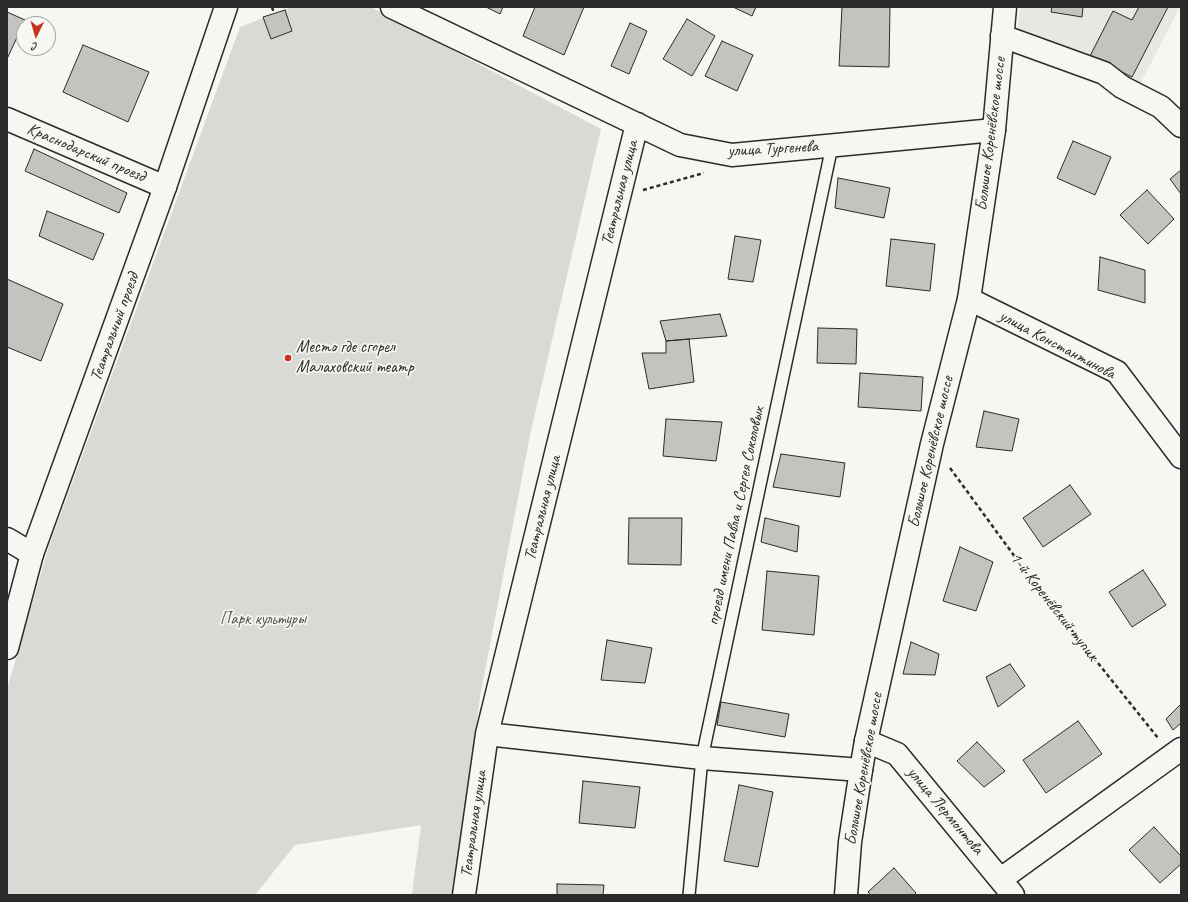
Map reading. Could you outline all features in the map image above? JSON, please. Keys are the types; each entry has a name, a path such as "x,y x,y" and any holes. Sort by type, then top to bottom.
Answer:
{"street":[{"name":"Театральный проезд","path":"7,648 32,554 165,187 226,7"},
{"name":"улица Тургенева","path":"392,7 680,145 732,154 994,130"},
{"name":"Большое Коренёвское шоссе","path":"846,895 850,842 866,741 932,444 969,299 994,130 1005,7"},
{"path":"1002,36 1104,73 1122,87 1161,107 1181,126"},
{"name":"Краснодарский проезд","path":"7,119 165,187"},
{"name":"Театральная улица","path":"464,895 487,734 637,124"},
{"name":"улица Константинова","path":"969,299 1117,372 1181,457"},
{"path":"7,538 32,554"},
{"path":"487,734 702,758 861,770"},
{"name":"улица Лермонтова","path":"866,741 897,754 1007,887"},
{"path":"1007,887 1178,757"}],"lane":[{"name":"проезд имени Павла и Сергея Соколовых","path":"689,895 702,758 832,146"}],"path":[{"path":"272,7 274,14"},
{"name":"1-й Коренёвский тупик","path":"932,444 1036,587 1178,757"}],"shaded area":[{"path":"1020,7 1180,7 1139,86 1017,33"}],"green space":[{"name":"Парк культуры","path":"292,7 371,7 601,129 530,435 480,697 455,895 412,895 421,825 295,845 255,895 7,895 7,689 49,546 240,27"}],"building":[{"path":"486,7 503,7 500,14"},
{"path":"535,7 584,7 564,55 523,36"},
{"path":"733,7 756,7 752,16"},
{"path":"842,7 890,7 889,67 839,66"},
{"path":"1052,7 1083,7 1082,17 1051,12"},
{"path":"1139,7 1168,7 1132,77 1090,56 1113,11 1132,20"},
{"path":"285,10 292,31 271,39 263,17"},
{"path":"7,12 16,16 16,40 7,59"},
{"path":"687,19 715,36 692,76 663,59"},
{"path":"630,23 647,31 629,74 611,66"},
{"path":"722,41 753,55 737,91 705,76"},
{"path":"83,45 149,72 128,122 63,92"},
{"path":"1073,141 1111,157 1095,195 1057,178"},
{"path":"34,149 127,193 119,213 25,171"},
{"path":"1181,170 1181,194 1170,179"},
{"path":"838,178 890,188 884,218 835,208"},
{"path":"1147,190 1174,219 1148,244 1120,215"},
{"path":"47,211 104,234 93,260 39,236"},
{"path":"735,236 761,240 753,282 728,279"},
{"path":"891,239 935,244 930,291 886,286"},
{"path":"1100,257 1145,270 1145,303 1098,290"},
{"path":"7,279 63,304 41,361 7,347"},
{"path":"720,314 727,336 666,341 660,321"},
{"path":"818,328 857,329 856,364 817,363"},
{"path":"689,339 694,382 649,389 642,353 666,353 666,341"},
{"path":"860,373 923,377 921,411 858,407"},
{"path":"984,411 1019,419 1012,451 976,447"},
{"path":"666,419 722,422 716,461 663,456"},
{"path":"781,454 845,463 840,497 773,487"},
{"path":"1070,485 1091,514 1043,547 1023,518"},
{"path":"629,518 682,518 681,565 628,564"},
{"path":"765,518 799,526 797,552 761,542"},
{"path":"960,547 993,562 976,611 943,601"},
{"path":"1143,570 1166,605 1132,627 1109,592"},
{"path":"767,571 819,576 814,635 762,630"},
{"path":"607,640 652,648 645,683 601,680"},
{"path":"911,642 939,654 935,675 903,674"},
{"path":"1010,664 1025,686 998,707 986,677"},
{"path":"721,702 789,714 785,737 717,725"},
{"path":"1181,704 1181,723 1173,730 1166,719"},
{"path":"1078,721 1102,754 1046,793 1023,760"},
{"path":"977,742 1005,771 984,787 957,761"},
{"path":"583,781 640,787 635,828 579,823"},
{"path":"739,785 773,792 758,867 724,861"},
{"path":"1154,827 1181,856 1181,864 1160,883 1129,850"},
{"path":"894,868 916,893 914,895 871,895 868,892"},
{"path":"557,884 604,885 603,895 557,895"}],"place":[{"name":"Место где сгорел Малаховский театр","path":"288,358"}]}
